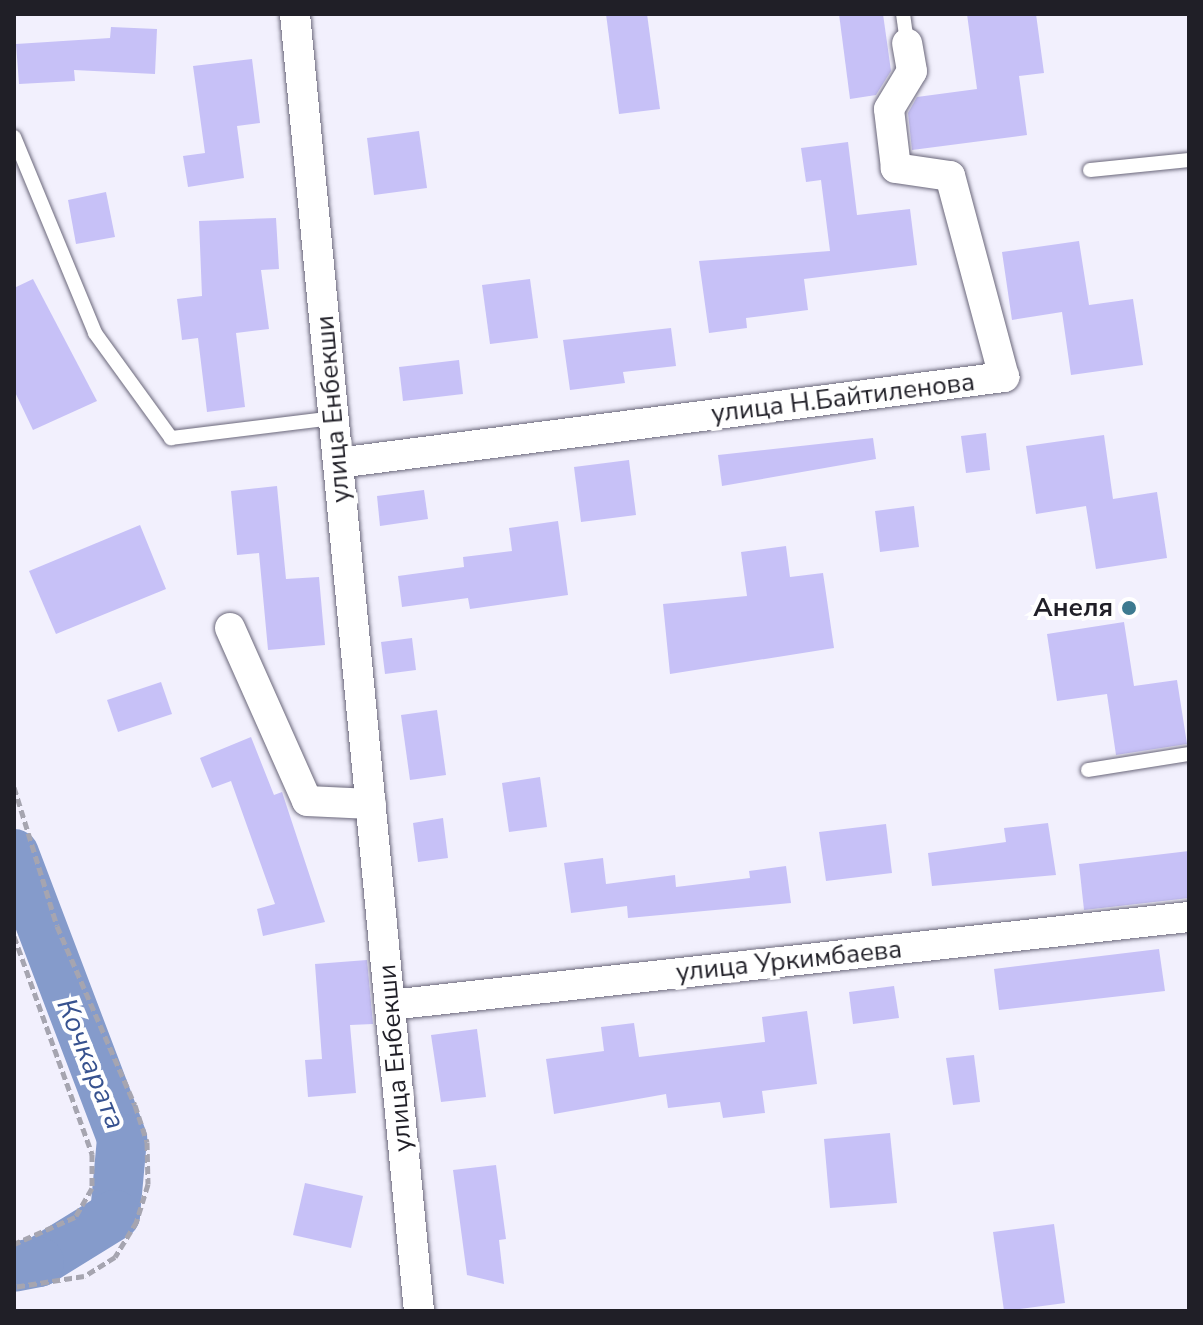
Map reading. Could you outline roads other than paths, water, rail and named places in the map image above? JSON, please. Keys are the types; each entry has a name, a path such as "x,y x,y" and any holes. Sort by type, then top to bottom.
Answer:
{"street":[{"name":"улица Енбекши","path":"295,14 419,1311"},
{"name":"улица Н.Байтиленова","path":"338,463 1004,377 950,176 896,168 889,109 912,71 905,28"},
{"path":"230,628 307,801 371,804"},
{"name":"улица Уркимбаева","path":"390,1005 1189,917"}],"lane":[{"path":"14,137 95,333 171,438 334,418"},
{"path":"1090,170 1189,160"},
{"path":"1088,770 1189,754"}],"waterway":[{"name":"Кочкарата","path":"14,854 122,1139 115,1215 39,1262 14,1267"}],"place":[{"name":"Анеля","path":"1129,608"}]}
